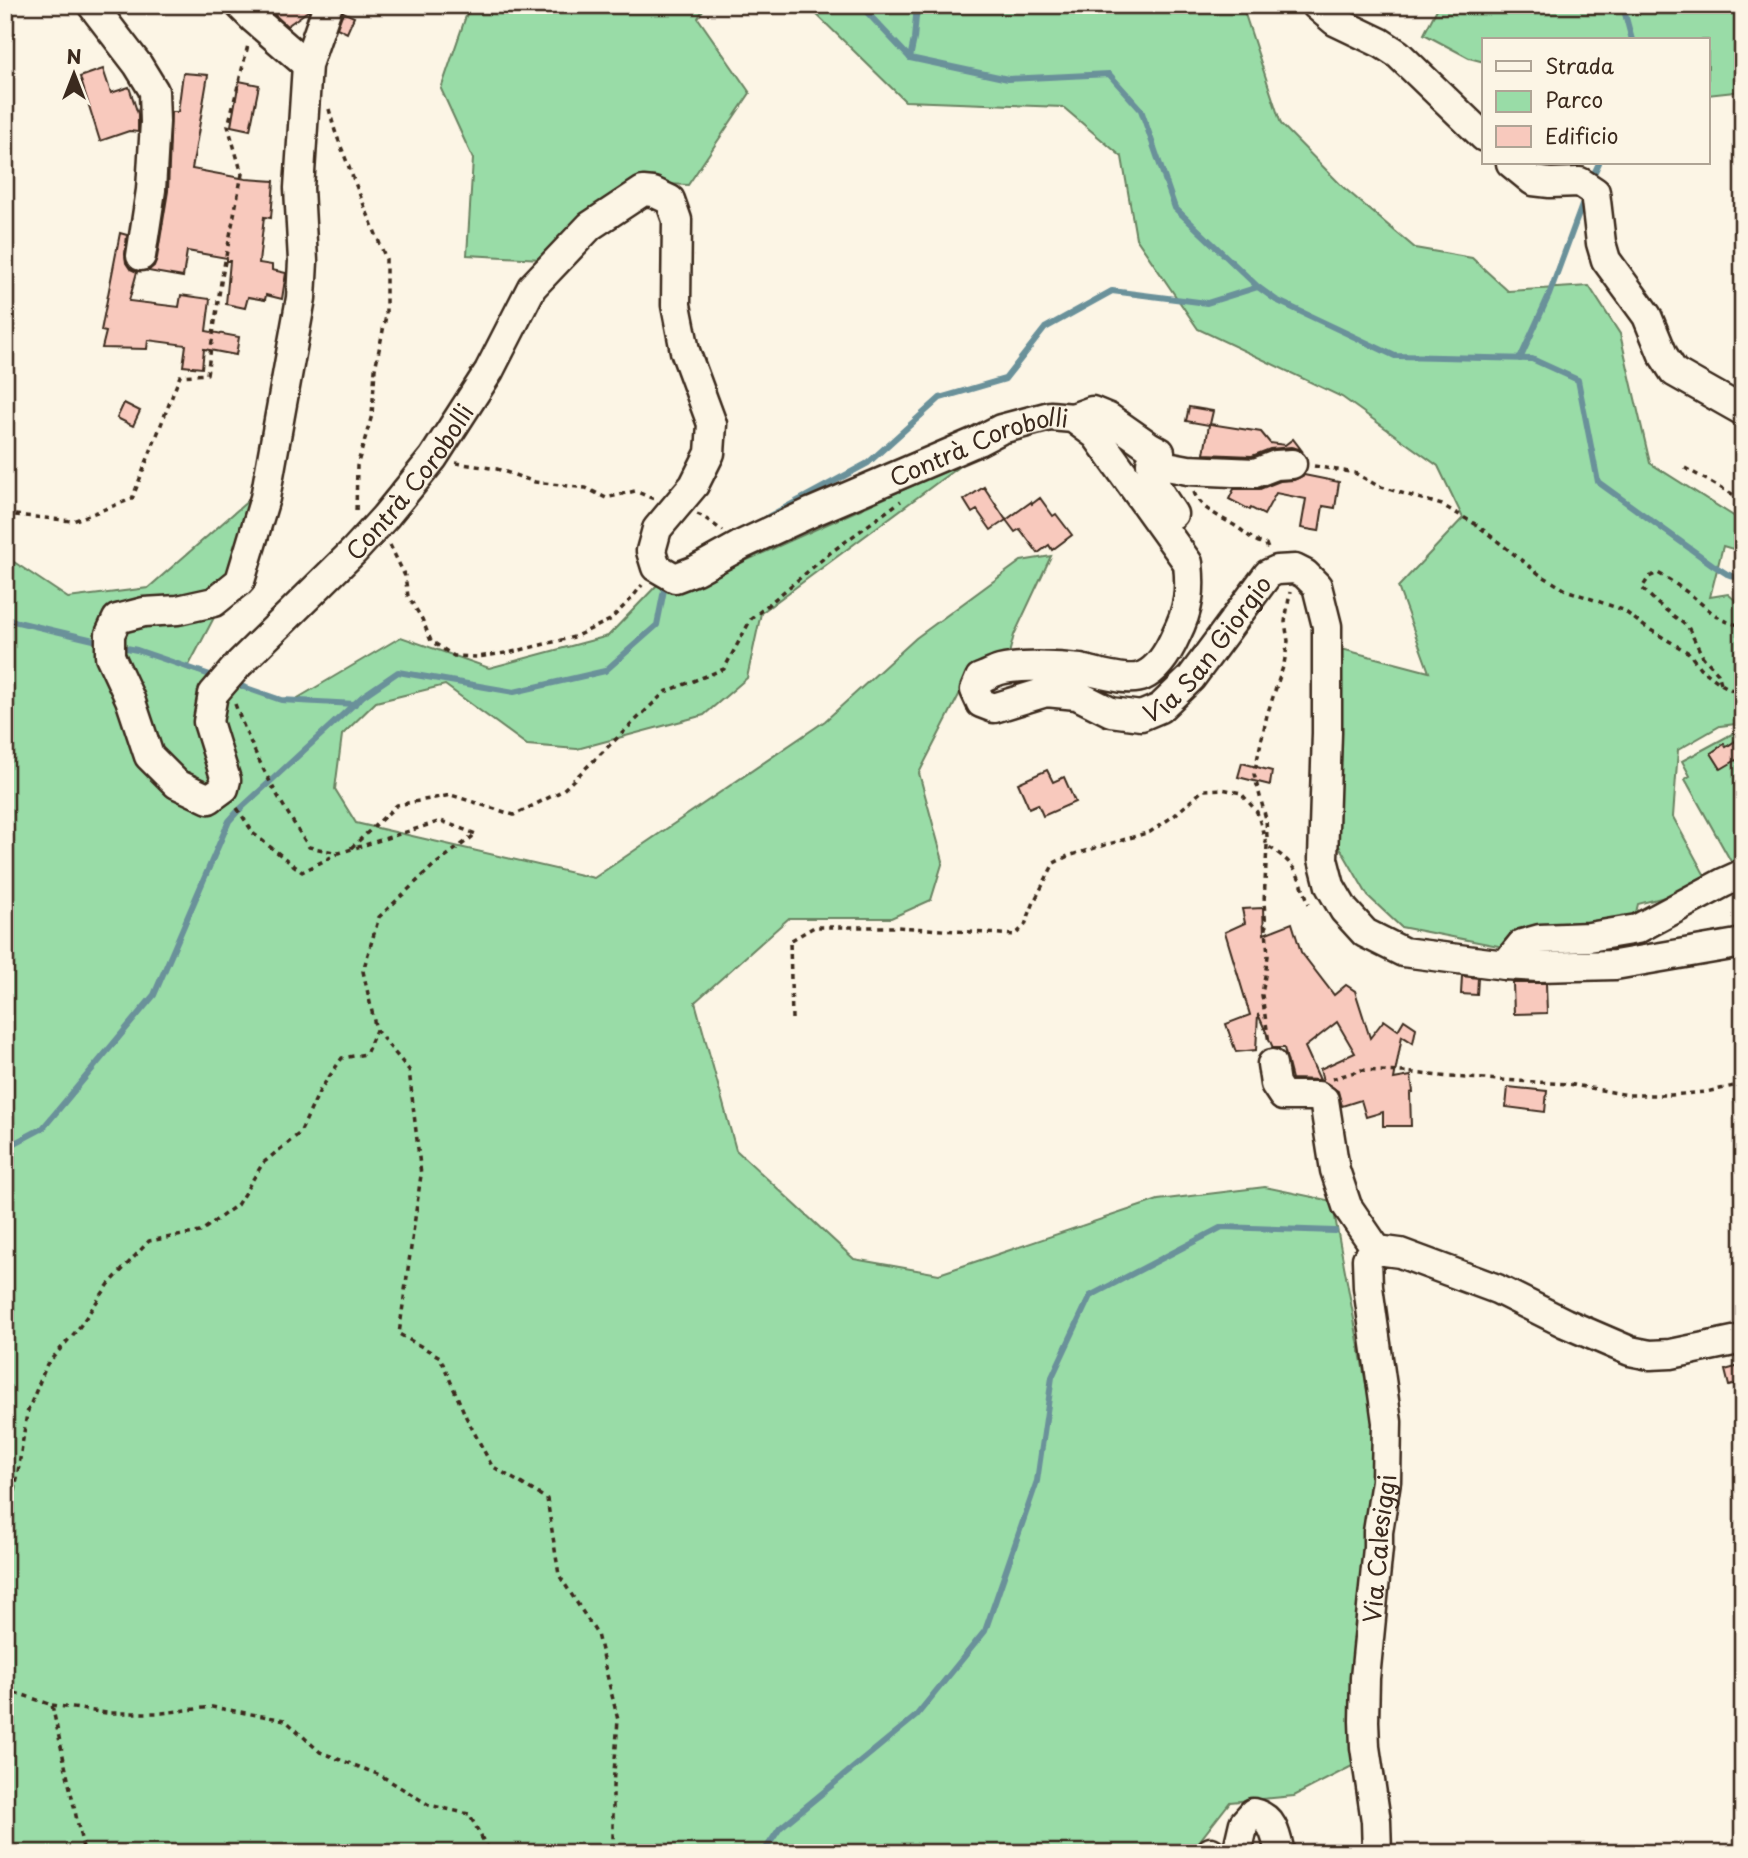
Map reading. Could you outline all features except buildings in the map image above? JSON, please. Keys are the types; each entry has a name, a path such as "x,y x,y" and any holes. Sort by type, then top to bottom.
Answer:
{"street":[{"path":"92,5 138,65 154,91 151,190 141,256"},
{"path":"224,788 209,799 177,784 149,756 110,645 117,619 144,612 178,610 214,602 240,581 264,498 301,298 303,261 299,188 307,65 328,5"},
{"path":"1316,5 1335,21 1398,54 1482,134"},
{"path":"247,12 307,65"},
{"path":"1512,164 1533,181 1580,182 1590,188 1606,260 1647,316 1663,355 1674,372 1743,411"},
{"name":"Contrà Corobolli","path":"224,788 226,780 208,722 213,694 238,665 354,551 433,458 489,371 532,287 590,226 643,191 653,192 670,200 677,220 676,305 685,351 712,424 710,453 694,485 657,530 651,551 663,571 696,570 743,544 1001,429 1050,416 1073,418 1096,435 1188,563"},
{"path":"1073,418 1092,411 1109,418 1160,452"},
{"name":"Via San Giorgio","path":"1188,470 1151,463 1154,483 1192,548 1188,563 1190,582 1186,615 1158,666 1141,678 1051,667 1000,670 980,678 975,690 981,704 994,708 1046,692 1077,695 1111,712 1141,716 1160,708 1191,678 1268,574 1277,570 1295,569 1305,574 1317,586 1327,626 1323,859 1330,886 1344,910 1365,933 1403,953 1538,967 1615,965 1743,943"},
{"path":"1188,470 1255,473 1276,465 1292,464"},
{"path":"1505,965 1522,944 1540,939 1589,937 1637,929 1743,874"},
{"path":"1272,1064 1275,1084 1283,1096 1318,1096 1324,1100 1335,1170 1347,1206 1377,1250 1400,1253 1497,1289 1630,1351 1650,1355 1671,1354 1743,1339"},
{"name":"Via Calesiggi","path":"1377,1250 1367,1259 1368,1287 1387,1422 1386,1481 1378,1532 1365,1678 1364,1721 1365,1747 1376,1821 1377,1853"},
{"path":"1220,1852 1253,1813 1264,1816 1271,1823 1280,1853"}],"path":[{"path":"5,514 73,521 132,499 180,376 207,373 242,174 228,127 247,12"},
{"path":"327,103 335,131 386,259 386,316 375,369 372,415 357,466 354,551"},
{"path":"433,458 497,469 535,482 586,488 606,498 635,491 702,516 743,544"},
{"path":"1292,464 1324,466 1354,474 1378,486 1442,505 1477,525 1539,574 1566,590 1623,610 1689,653 1700,668 1743,696"},
{"path":"1685,468 1743,500"},
{"path":"1188,470 1195,497 1216,517 1234,525 1256,542 1266,544 1277,570 1290,588 1285,622 1288,640 1284,664 1267,715 1254,774 1266,819 1264,902 1268,956 1262,995 1272,1064"},
{"path":"224,788 254,834 302,872 352,847 397,805 451,795 514,816 562,791 665,692 724,669 751,619 830,553 908,496"},
{"path":"374,529 386,539 396,555 405,576 408,596 431,641 454,656 478,657 512,652 574,637 610,620 663,571"},
{"path":"1721,684 1718,673 1703,657 1688,627 1642,588 1649,577 1658,573 1674,582 1714,614 1737,625 1743,625"},
{"path":"233,699 247,737 279,802 309,847 339,853 441,821 476,834 433,866 379,917 363,971 376,1030 408,1070 421,1175 399,1334 440,1357 492,1466 547,1499 559,1575 597,1634 618,1720 613,1786 613,1853"},
{"path":"792,1019 790,941 814,926 1015,935 1025,925 1054,863 1068,856 1150,832 1175,816 1203,790 1222,789 1241,793 1257,812 1267,846 1284,856 1298,872 1309,904"},
{"path":"5,1508 14,1498 27,1413 47,1364 78,1329 109,1284 149,1241 200,1232 237,1205 263,1163 300,1133 320,1090 342,1058 366,1054 376,1030"},
{"path":"1309,1097 1314,1084 1360,1070 1569,1084 1628,1096 1706,1092 1743,1084"},
{"path":"5,1691 52,1705 107,1713 162,1713 212,1707 285,1720 320,1752 380,1775 429,1805 469,1814 490,1853"},
{"path":"52,1705 83,1848"}],"green space":[{"path":"468,5 706,5 698,18 750,93 688,185 643,183 542,259 467,255 473,159 441,89"},
{"path":"807,5 1242,5 1281,124 1343,187 1415,248 1472,258 1508,291 1589,286 1620,334 1650,463 1743,522 1743,552 1723,546 1710,597 1728,594 1743,607 1743,723 1720,726 1678,750 1673,817 1710,885 1638,904 1634,921 1519,950 1401,927 1368,896 1339,846 1332,784 1338,648 1429,672 1398,587 1463,518 1438,466 1342,397 1198,329 1136,238 1122,157 1063,107 905,101"},
{"path":"1439,5 1743,5 1743,91 1710,95 1710,38 1482,38 1482,61 1469,58 1424,34"},
{"path":"965,462 761,613 747,678 704,715 577,749 527,745 445,685 376,702 342,735 335,789 356,823 594,878 825,721 916,638 1021,561 1051,556 1014,635 1007,661 961,691 919,773 943,861 931,900 891,918 789,918 695,1002 736,1150 854,1259 939,1274 1158,1200 1265,1187 1332,1201 1379,1454 1354,1765 1294,1796 1230,1802 1190,1853 5,1853 5,556 68,598 148,588 257,493 239,570 187,669 291,702 401,637 489,668 608,636 659,583 681,590"},
{"path":"1743,728 1743,859 1733,865 1685,779 1690,776 1682,761"}],"waterway":[{"path":"860,5 910,58 1008,79 1109,74 1141,110 1175,208 1258,287 1276,300 1395,356 1532,359 1578,380 1598,482 1713,565 1743,580"},
{"path":"910,58 917,5"},
{"path":"1625,5 1631,38"},
{"path":"1591,180 1599,164"},
{"path":"1520,359 1549,295 1585,197"},
{"path":"768,517 868,463 940,398 1005,379 1045,328 1112,291 1207,303 1258,287"},
{"path":"5,1145 13,1144 43,1128 154,995 229,821 363,696 398,672 514,692 605,671 657,625 666,580"},
{"path":"5,619 102,642"},
{"path":"116,646 137,650 216,677"},
{"path":"232,683 281,700 355,704"},
{"path":"5,1159 13,1144"},
{"path":"763,1853 780,1828 916,1716 985,1631 1037,1481 1052,1377 1090,1296 1222,1227 1335,1231"}]}
